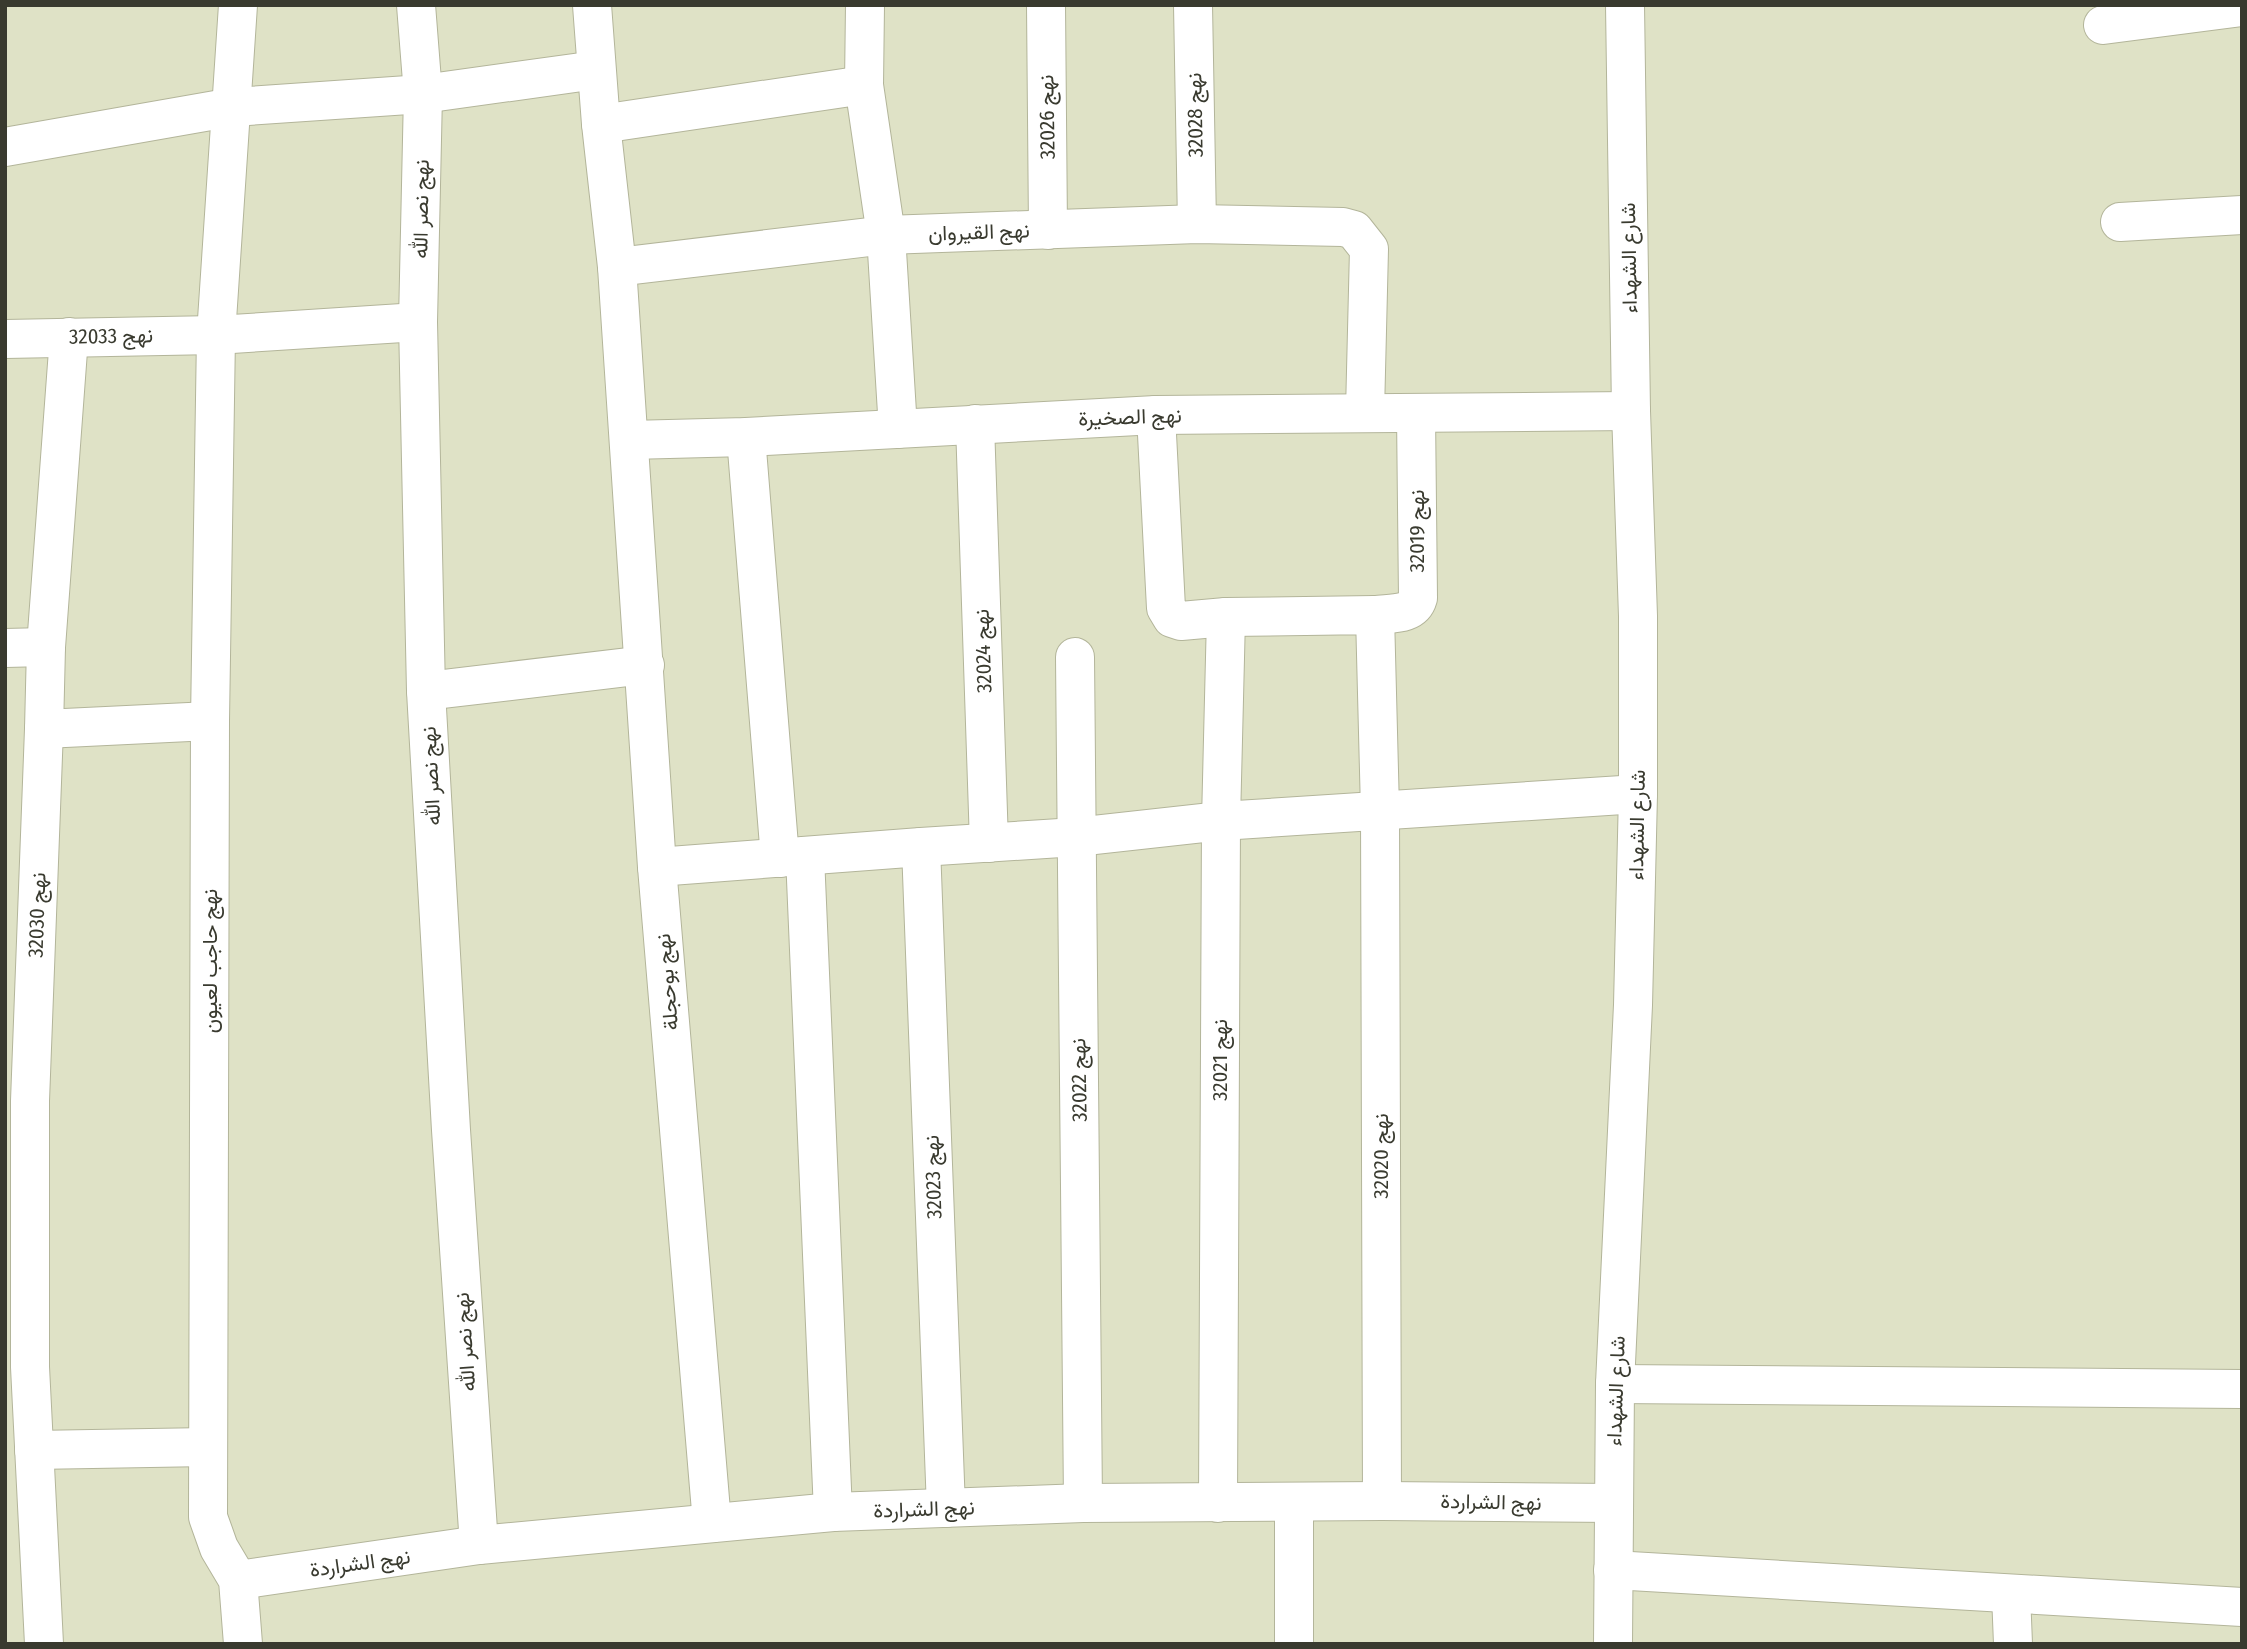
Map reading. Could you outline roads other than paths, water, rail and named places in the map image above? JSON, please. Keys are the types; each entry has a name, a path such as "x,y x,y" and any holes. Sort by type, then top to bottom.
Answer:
{"street":[{"name":"نهج حاجب لعيون","path":"238,5 216,335 210,721 208,1447 208,1517 219,1548 238,1580"},
{"name":"نهج نصر الله","path":"416,5 423,94 418,322 426,691 450,1116 479,1545"},
{"name":"نهج بوحجلة","path":"592,5 601,124 617,267 657,867 712,1523"},
{"path":"866,5 864,85 886,235 898,429"},
{"name":"نهج 32026","path":"1046,5 1048,230"},
{"name":"نهج 32028","path":"1193,5 1197,224"},
{"name":"شارع الشهداء","path":"1613,1644 1615,1384 1633,1004 1638,794 1638,616 1625,5"},
{"path":"2103,25 2242,7"},
{"path":"5,147 233,107 423,94 596,70"},
{"path":"601,124 864,85"},
{"path":"2120,222 2242,215"},
{"name":"نهج القيروان","path":"617,267 886,235 1197,224 1343,227 1354,230 1368,249 1365,412"},
{"name":"نهج 32033","path":"5,339 216,335 418,322"},
{"name":"نهج 32030","path":"44,1644 30,1367 30,1101 46,647 69,337"},
{"name":"نهج الصخيرة","path":"630,440 898,429 976,442 1156,415 1632,411"},
{"name":"نهج 32019","path":"1156,415 1166,608 1172,618 1181,621 1226,617 1375,615 1409,611 1415,606 1418,598 1416,414"},
{"path":"746,437 792,857 834,1512"},
{"name":"نهج 32024","path":"976,442 989,843"},
{"name":"نهج 32020","path":"1375,615 1380,810 1382,1501"},
{"name":"نهج 32021","path":"1219,1503 1221,821 1226,617"},
{"path":"5,648 46,647"},
{"name":"نهج 32022","path":"1075,657 1083,1503"},
{"path":"426,691 645,666"},
{"path":"44,729 210,721"},
{"path":"657,867 921,846 1076,838 1221,821 1638,794"},
{"name":"نهج 32023","path":"921,846 946,1508"},
{"path":"1615,1384 2242,1389"},
{"path":"34,1450 208,1447"},
{"name":"نهج الشراردة","path":"238,1580 479,1545 834,1512 1083,1503 1614,1503"},
{"path":"1294,1503 1294,1644"},
{"path":"1613,1570 2242,1607"},
{"path":"238,1580 243,1644"},
{"path":"2011,1594 2013,1644"}]}
